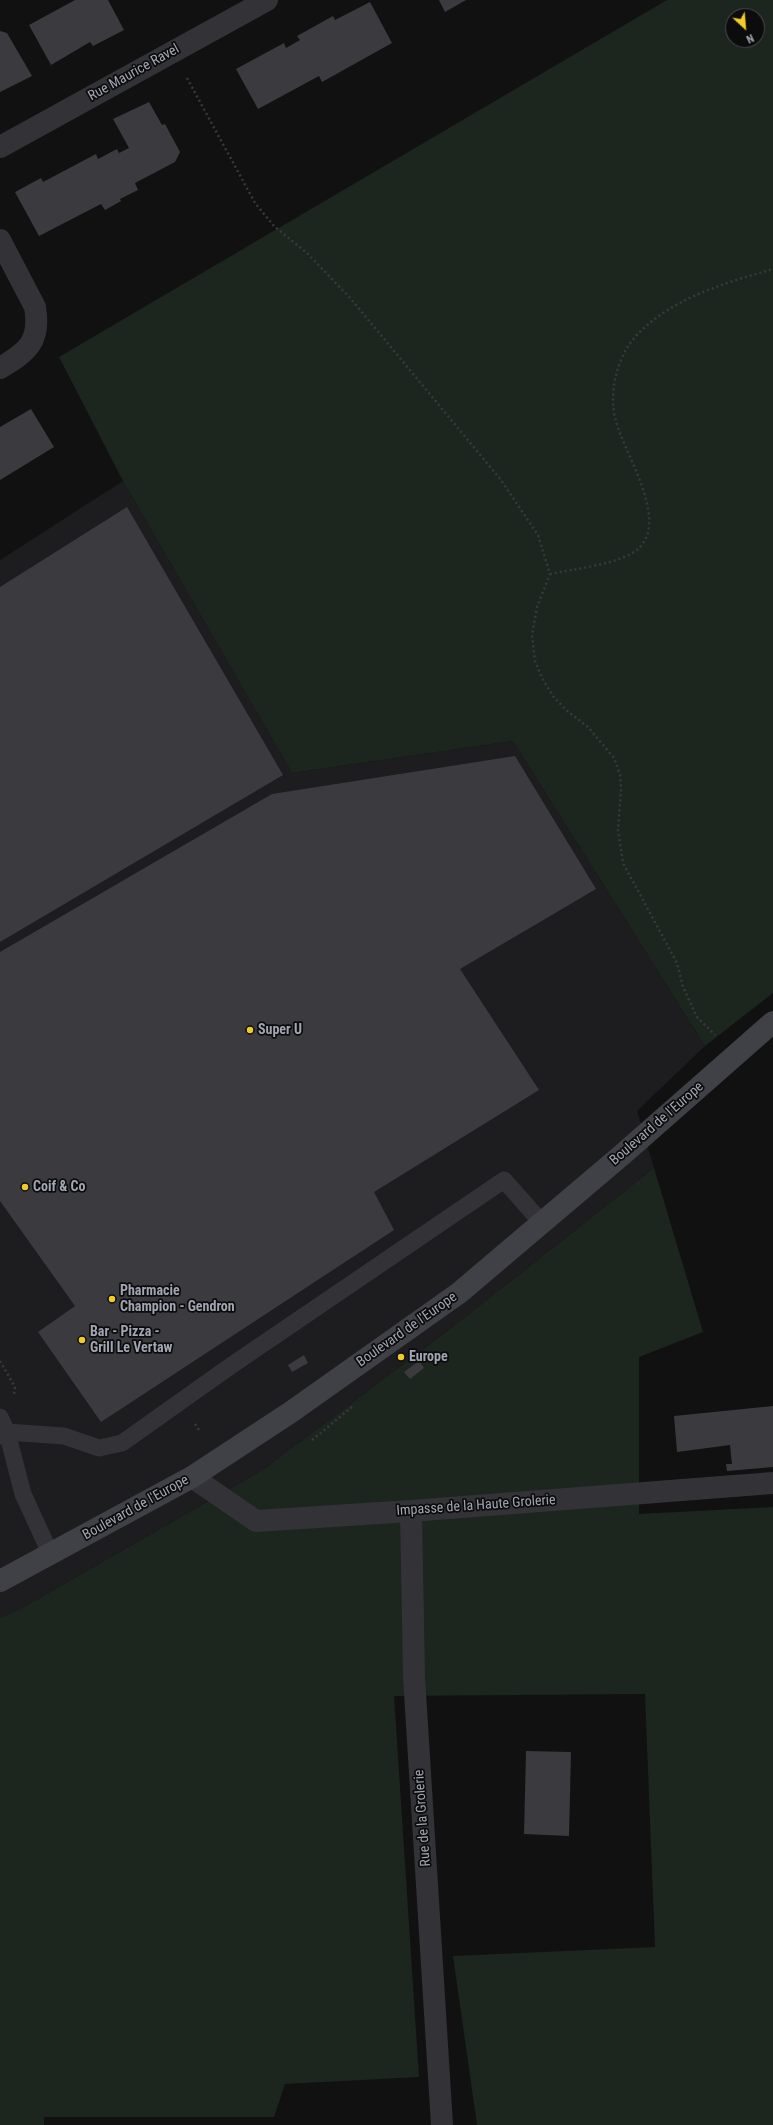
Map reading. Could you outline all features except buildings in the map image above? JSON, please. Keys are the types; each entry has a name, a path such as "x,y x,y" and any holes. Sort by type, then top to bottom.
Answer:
{"street":[{"name":"Rue Maurice Ravel","path":"0,147 267,0"},
{"path":"0,240 35,307 37,331 31,345 21,355 0,368"},
{"name":"Boulevard de l'Europe","path":"0,1581 51,1555 192,1477 291,1412 459,1293 542,1223 773,1022"},
{"name":"Impasse de la Haute Grolerie","path":"192,1477 256,1521 411,1511 773,1483"},
{"name":"Rue de la Grolerie","path":"411,1511 414,1677 442,2125"}],"lane":[{"path":"3,1434 64,1436 99,1448 122,1443 232,1365 504,1180 542,1223"},
{"path":"0,1417 3,1434 23,1494 51,1555"}],"path":[{"path":"184,74 255,203 274,226 308,254 351,299 501,480 538,535 550,574 537,607 532,635 535,662 542,678 553,696 566,710 588,727 614,758 620,775 621,790 618,830 623,863 677,963 684,987 697,1017 736,1054"},
{"path":"550,574 612,561 638,549 645,542 650,519 647,500 616,420 613,396 617,371 625,353 636,336 664,312 715,286 773,269"}],"shaded area":[{"path":"667,0 773,0 773,993 705,1046 513,741 292,773 123,481 59,357"},
{"path":"123,481 292,773 513,741 705,1046 637,1111 654,1168 450,1329 264,1469 24,1607 0,1618 0,560"},
{"path":"654,1168 703,1332 639,1357 639,1514 773,1507 773,2125 477,2125 453,1956 655,1947 645,1694 394,1696 419,2077 285,2084 274,2117 44,2117 44,2125 0,2125 0,1618 24,1607 264,1469 450,1329"}],"place":[{"name":"Super U","path":"250,1030"},
{"name":"Coif & Co","path":"25,1187"},
{"name":"Pharmacie Champion - Gendron","path":"112,1299"},
{"name":"Bar - Pizza - Grill Le Vertaw","path":"82,1340"},
{"name":"Europe","path":"401,1357"}]}
